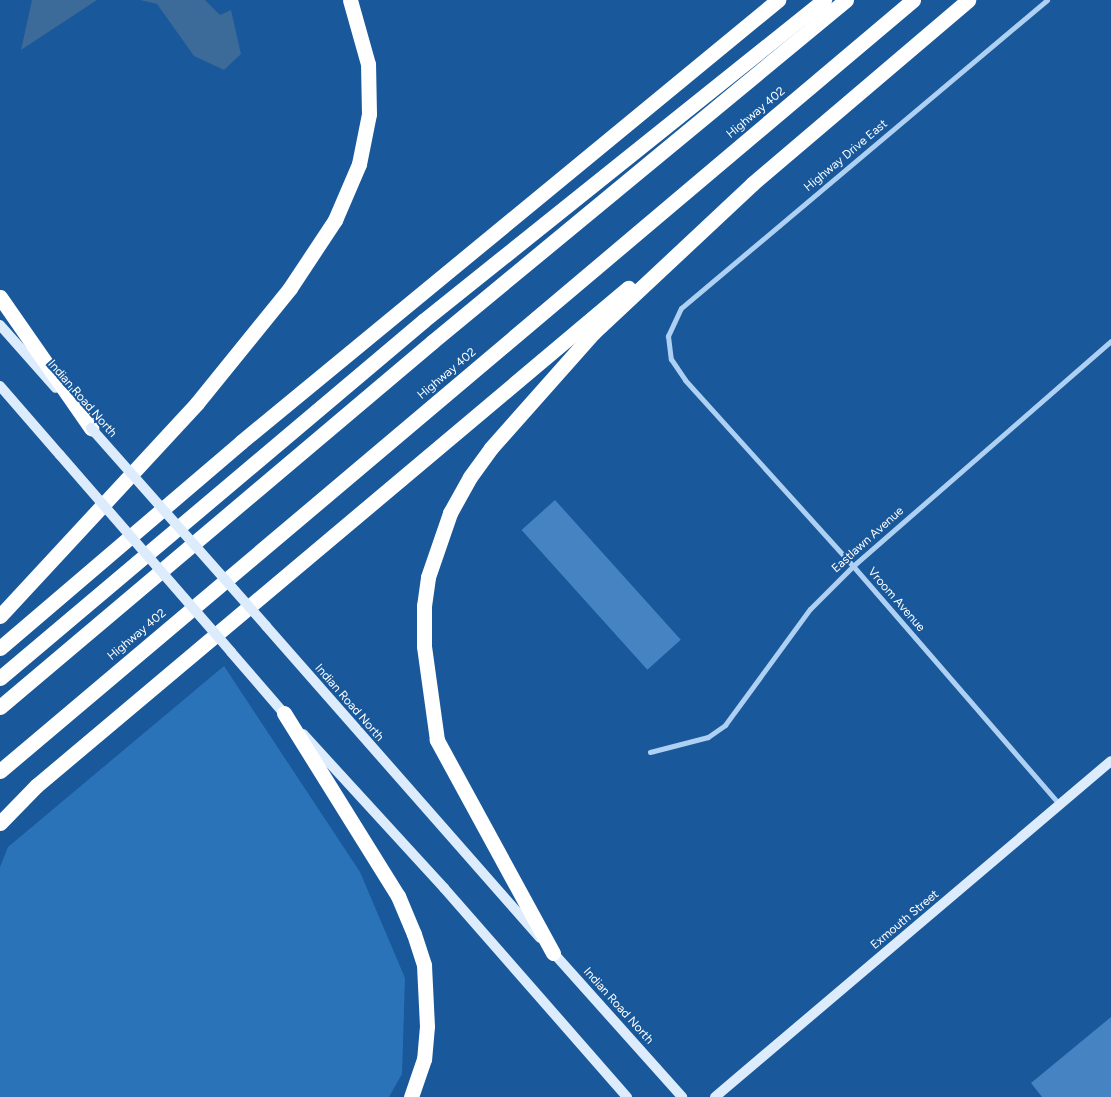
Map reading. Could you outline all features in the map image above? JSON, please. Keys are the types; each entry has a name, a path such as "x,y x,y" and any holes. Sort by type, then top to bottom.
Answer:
{"highway":[{"path":"0,616 197,403 290,288 335,220 358,164 369,107 368,64 350,0"},
{"path":"0,648 241,442 778,0"},
{"path":"0,678 424,321 824,0"},
{"path":"0,707 432,342 846,0"},
{"name":"Highway 402","path":"0,771 913,0"},
{"path":"0,824 43,779 752,184 968,0"},
{"path":"553,953 437,740 424,646 428,577 450,513 470,477 516,417 593,334 752,184"},
{"path":"0,297 91,428"},
{"path":"284,713 398,896 414,934 424,965 427,1026 424,1059 411,1097"}],"main road":[{"name":"Indian Road North","path":"0,325 682,1097"},
{"path":"0,386 284,713 444,888 627,1097"},
{"name":"Exmouth Street","path":"715,1097 1111,761"}],"street":[{"name":"Highway Drive East","path":"668,336 681,308 1047,0"},
{"name":"Vroom Avenue","path":"668,336 671,359 685,380 853,566 1060,805"},
{"name":"Eastlawn Avenue","path":"650,752 708,737 725,725 810,608 853,566 1111,341"}],"shaded area":[{"path":"32,0 97,0 21,50"},
{"path":"140,0 205,0 220,15 231,10 241,54 224,70 194,56 157,4"},
{"path":"224,666 360,872 405,978 402,1074 389,1097 0,1097 0,867 8,847"}],"building":[{"path":"555,500 681,640 647,670 522,530"},
{"path":"1111,1017 1111,1097 1042,1097 1031,1083"}]}
